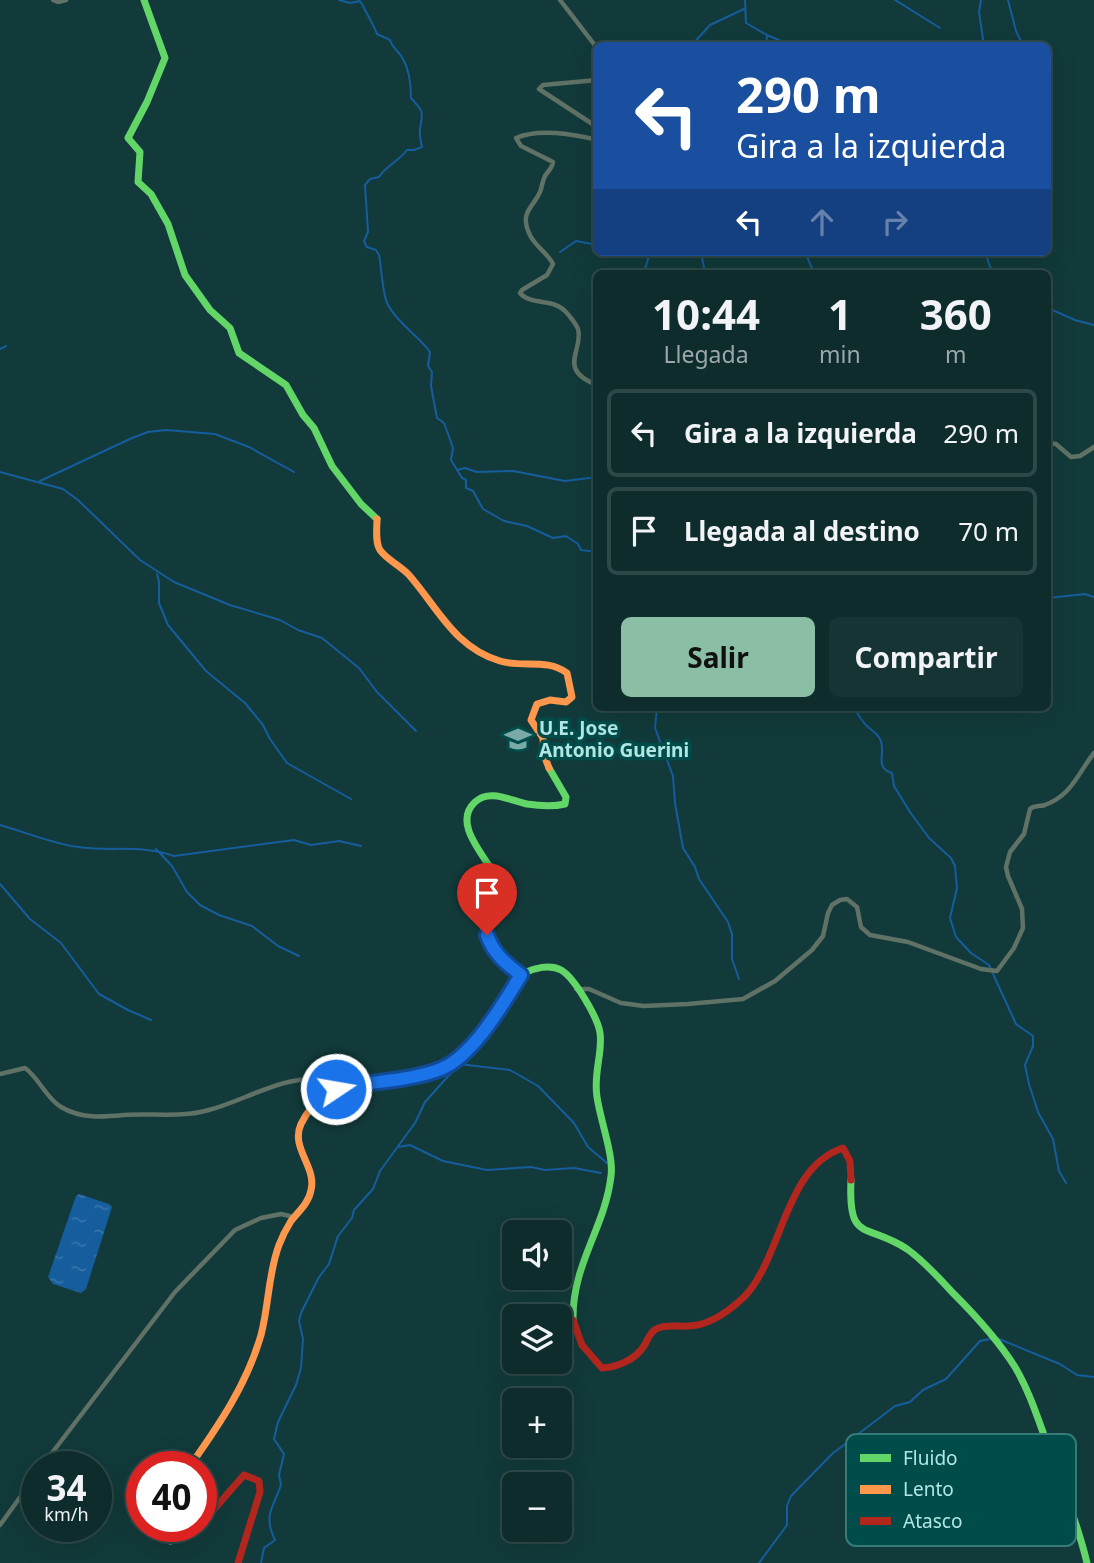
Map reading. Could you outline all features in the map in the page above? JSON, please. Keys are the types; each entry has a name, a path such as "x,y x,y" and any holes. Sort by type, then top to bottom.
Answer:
{"street":[{"path":"53,0 66,0"},
{"path":"144,0 165,58 147,102 128,138 139,149 141,156 136,170 138,182 151,194 168,224 180,265 190,282 211,310 230,328 239,353 268,371 290,391 303,415 314,428 332,466 361,503 377,518 376,534 381,552 430,599 449,629 476,652 503,662 556,665 566,673 572,697 566,702 550,700 537,704 531,720 543,738 544,755 554,780 566,797 565,804 558,806 517,802 496,795 476,800 467,813 467,822 476,848 495,872 503,889 503,894 489,906 485,914 487,935 504,962 521,975"},
{"path":"560,0 593,43"},
{"path":"593,80 543,85 539,89 593,124"},
{"path":"593,139 546,134 516,138 521,146 553,162 543,180 540,193 528,208 526,216 528,231 552,264 547,275 520,293 525,298 557,305 566,312 578,329 574,356 576,368 583,378 593,382"},
{"path":"1051,443 1056,444 1071,457 1080,456 1094,447"},
{"path":"576,989 589,989 621,1003 644,1006 743,999 775,981 812,950 823,936 832,905 847,899 857,907 861,927 870,935 908,942 981,969 997,971 1020,938 1023,920 1022,909 1007,876 1007,858 1024,834 1030,809 1033,806 1045,805 1073,786 1094,753"},
{"path":"201,1451 246,1376 261,1334 277,1252 294,1217 312,1189 311,1177 296,1136 299,1125 318,1099 344,1086 424,1073 449,1065 463,1054 492,1019 521,975 557,968 567,975 600,1028 601,1046 595,1074 612,1173 610,1189 578,1270 572,1293 572,1313 577,1333 592,1359 602,1368 615,1366 639,1352 651,1332 657,1328 694,1326 706,1322 740,1300 759,1280 785,1217 813,1171 831,1151 843,1148 851,1158 850,1203 854,1219 872,1236 897,1243 926,1266 977,1319 1014,1366 1044,1434"},
{"path":"0,1074 25,1068 31,1072 48,1097 62,1108 92,1117 208,1111 272,1086 315,1077 332,1081 336,1089"},
{"path":"53,1451 175,1292 235,1230 261,1218 281,1214 294,1217"},
{"path":"217,1505 244,1475 259,1481 260,1492 238,1563"},
{"path":"0,1525 21,1496"},
{"path":"1076,1521 1087,1563"}],"water":[{"path":"79,1194 112,1207 86,1289 81,1293 53,1284 48,1277 76,1196"}],"waterway":[{"path":"339,0 350,3 360,1 377,34 390,40 405,64 410,78 411,98 422,112 422,147 407,150 379,177 370,179 365,185 368,232 364,241 367,247 376,250 379,255 388,305 430,352 428,366 432,372 431,386 437,418 444,423 451,442 451,460 466,480 466,488 473,491 483,509 504,521 527,526 553,538 566,536 578,544 581,550 593,552"},
{"path":"745,0 746,23 784,42"},
{"path":"895,0 940,28"},
{"path":"981,0 979,12 983,42"},
{"path":"1008,0 1021,42"},
{"path":"695,42 710,25 744,9"},
{"path":"766,42 767,36"},
{"path":"560,252 576,241 593,244"},
{"path":"645,270 649,256"},
{"path":"702,256 704,270"},
{"path":"807,256 813,270"},
{"path":"986,256 994,270"},
{"path":"1051,309 1094,325"},
{"path":"0,349 6,346"},
{"path":"40,481 132,438 148,432 166,430 215,434 249,447 294,472"},
{"path":"457,470 465,468 477,472 513,471 565,481 593,478"},
{"path":"0,472 63,489 140,560 174,582 322,638 359,668 377,692 416,731"},
{"path":"157,574 159,603 168,625 206,671 245,703 263,725 287,763 351,799"},
{"path":"1051,598 1085,594 1094,597"},
{"path":"657,711 655,728 673,776 683,848 699,879 728,922 732,934 732,959 739,979"},
{"path":"856,711 880,739 883,767 892,773 894,786 910,812 955,866 957,888 950,918 956,937 971,953 989,965 1016,1024 1033,1036 1033,1046 1025,1065 1029,1084 1038,1112 1053,1139 1059,1171 1066,1183"},
{"path":"0,825 68,845 150,850 174,856 294,840 311,845 339,841 361,846"},
{"path":"156,849 172,866 187,892 200,905 219,915 252,926 278,946 299,956"},
{"path":"0,884 30,919 61,943 99,994 151,1020"},
{"path":"488,1031 507,1003 522,988"},
{"path":"261,1563 264,1548 275,1540 270,1518 281,1485 279,1475 284,1454 274,1439 278,1422 301,1368 301,1313 319,1277 329,1264 338,1236 352,1218 354,1210 373,1189 380,1171 415,1123 425,1102 468,1054"},
{"path":"459,1064 510,1070 538,1086 574,1123 588,1147 607,1163"},
{"path":"398,1147 410,1145 443,1161 487,1170 574,1168 601,1173"},
{"path":"858,1434 895,1406 910,1402 923,1390 946,1379 980,1341 990,1339"},
{"path":"999,1339 1060,1364 1077,1375 1094,1377"},
{"path":"759,1563 787,1525 787,1506 791,1496 846,1443"}],"traffic: fast":[{"path":"144,0 165,58 147,102 128,138 140,152 138,182 151,194 168,224 185,275 210,310 230,328 239,353 286,385 303,415 314,428 332,466 361,504 377,519"},
{"path":"521,975 505,961 486,935 485,915 491,904 503,894 500,884 471,836 467,824 468,812 475,802 487,796 527,804 565,804 566,797 549,768"},
{"path":"371,1082 427,1072 454,1060 480,1035 524,973 537,968 552,967 566,974 579,989 600,1033 596,1088 609,1148 611,1176 608,1195 578,1281 573,1320"},
{"path":"851,1180 851,1200 857,1223 862,1228 907,1249 978,1319 1021,1377 1044,1434"},
{"path":"1076,1524 1087,1563"}],"traffic: slow":[{"path":"377,519 380,550 409,575 448,625 470,646 500,661 543,664 567,673 572,697 566,702 550,700 537,704 531,720 543,738 544,755 549,768"},
{"path":"200,1451 222,1419 248,1370 261,1335 279,1245 291,1221 310,1195 312,1182 299,1141 301,1124 321,1099 340,1089 371,1082"}],"traffic: jam":[{"path":"573,1320 582,1345 602,1368 631,1359 660,1327 696,1325 711,1321 744,1297 757,1280 796,1193 808,1174 823,1158 843,1148 850,1161 851,1180"},
{"path":"217,1506 244,1475 259,1481 260,1492 238,1563"}],"place":[{"name":"U.E. Jose Antonio Guerini","path":"518,739"}],"route":[{"path":"336,1089 439,1070 456,1060 492,1019 521,975 504,962 487,935"}]}
